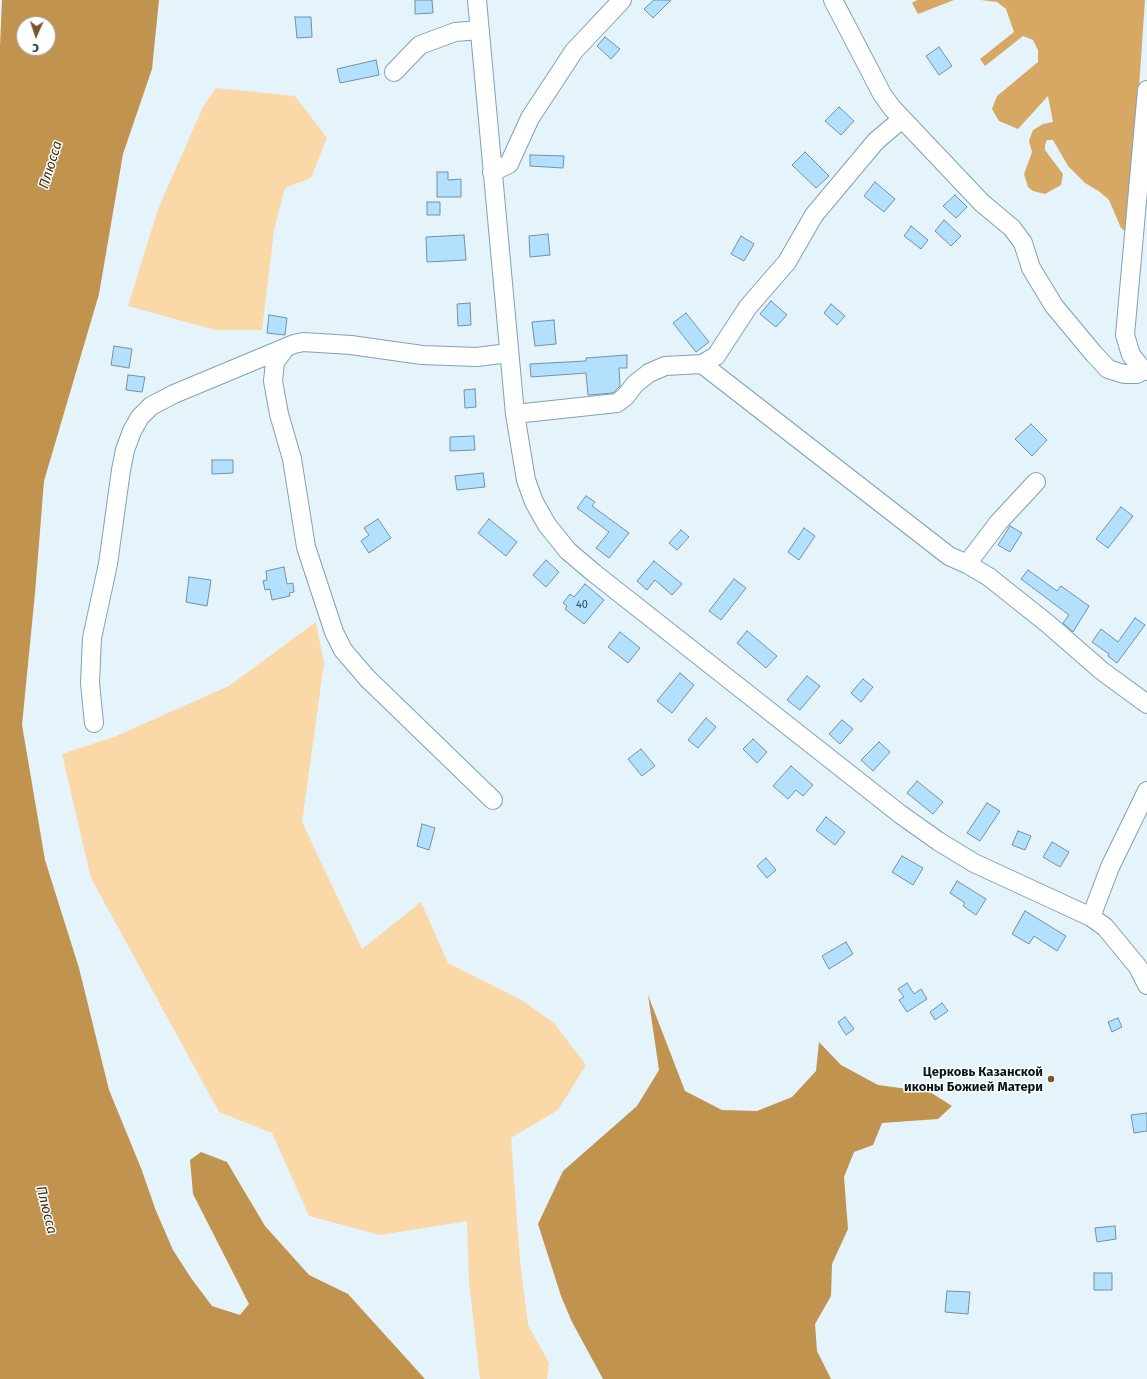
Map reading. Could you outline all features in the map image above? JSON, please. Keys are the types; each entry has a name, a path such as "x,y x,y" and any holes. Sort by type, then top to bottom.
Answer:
{"street":[{"path":"477,0 508,354 515,414 526,480 534,502 547,525 568,551 900,814 938,841 974,863 1091,917 1105,927 1119,942 1138,967 1147,985"},
{"path":"492,172 509,164 530,118 574,51 622,0"},
{"path":"833,0 882,94 902,119 982,203 1012,228 1023,244 1031,268 1054,306 1108,369 1124,374 1137,374 1145,371 1131,355 1125,335 1147,90"},
{"path":"394,72 420,45 455,32 480,30"},
{"path":"515,414 617,403 649,373 666,366 702,364 716,356 748,307 787,262 814,215 876,141 902,119"},
{"path":"94,723 90,683 92,638 108,564 121,470 125,450 132,431 140,417 151,406 174,394 284,350 294,344 303,342 351,345 422,355 477,357 508,354"},
{"path":"284,350 275,362 274,374 279,414 292,459 306,547 334,632 343,650 367,678 493,800"},
{"path":"702,364 949,556 967,564 989,577 1048,624 1102,671 1147,704"},
{"path":"967,564 998,523 1036,482"},
{"path":"1091,917 1110,867 1147,791"}],"shaded area":[{"path":"917,0 954,0 918,14 912,3"},
{"path":"981,0 1145,0 1129,234 1121,228 1109,200 1100,192 1085,183 1068,166 1053,140 1047,140 1045,150 1063,174 1061,185 1045,194 1033,191 1028,187 1024,174 1032,152 1029,141 1033,130 1043,124 1053,122 1048,96 1018,129 999,121 992,109 997,96 1038,62 1038,50 1033,40 1023,36 985,66 980,59 1014,32 1006,9 997,2"},
{"path":"216,88 295,96 327,138 311,178 285,188 274,230 262,330 215,330 128,306 158,209 203,107"},
{"path":"316,622 324,663 302,822 362,949 421,902 448,963 520,999 554,1023 586,1065 558,1110 511,1138 520,1261 528,1325 549,1363 547,1379 480,1379 469,1281 467,1221 380,1235 309,1216 272,1133 219,1112 91,878 62,754 114,737 229,686"}],"water":[{"name":"Плюсса","path":"2,0 159,0 152,69 123,154 99,294 44,481 22,725 45,860 79,968 109,1090 141,1168 156,1211 173,1250 191,1278 212,1306 240,1315 249,1304 193,1194 190,1160 201,1152 227,1162 265,1226 309,1275 348,1294 425,1379 0,1379 0,47"},
{"path":"648,995 685,1091 722,1110 757,1111 792,1097 816,1071 819,1042 841,1065 878,1085 930,1092 952,1106 938,1119 882,1123 873,1145 854,1152 844,1177 848,1229 832,1264 831,1296 815,1324 817,1351 831,1379 603,1379 572,1322 561,1296 538,1224 563,1171 637,1106 659,1070"}],"building":[{"path":"415,0 432,0 433,13 415,14"},
{"path":"654,0 671,0 653,18 644,9"},
{"path":"295,17 311,17 312,37 297,38"},
{"path":"605,37 620,49 611,59 597,46"},
{"path":"939,47 952,66 939,75 926,56"},
{"path":"376,60 379,75 340,83 337,69"},
{"path":"839,107 854,121 841,135 825,121"},
{"path":"805,152 829,176 816,188 792,165"},
{"path":"530,155 564,156 563,168 530,166"},
{"path":"437,172 448,172 448,180 461,179 461,197 437,197"},
{"path":"875,182 895,199 884,212 864,196"},
{"path":"955,195 967,207 956,218 943,206"},
{"path":"427,202 440,202 440,215 427,215"},
{"path":"944,220 961,236 951,246 935,231"},
{"path":"911,226 928,240 921,249 904,236"},
{"path":"548,234 550,255 530,257 529,236"},
{"path":"464,235 466,260 427,262 426,237"},
{"path":"741,236 754,244 744,261 731,254"},
{"path":"771,301 787,315 776,327 760,314"},
{"path":"470,303 471,325 458,326 457,304"},
{"path":"831,304 845,316 837,325 824,313"},
{"path":"686,313 709,342 696,352 673,323"},
{"path":"269,315 287,318 285,335 267,333"},
{"path":"554,320 556,344 535,346 532,322"},
{"path":"114,346 132,349 129,368 111,365"},
{"path":"627,355 627,368 619,368 620,386 613,393 588,395 586,373 531,377 530,364 586,361 586,358"},
{"path":"128,375 145,377 142,392 126,390"},
{"path":"475,389 476,407 465,408 464,390"},
{"path":"1031,424 1047,440 1032,456 1015,439"},
{"path":"474,436 475,450 450,451 450,437"},
{"path":"212,460 233,460 233,473 212,474"},
{"path":"483,473 485,487 457,490 455,476"},
{"path":"586,496 595,502 592,506 629,533 609,558 596,548 609,532 577,508"},
{"path":"1121,507 1133,516 1108,548 1096,539"},
{"path":"378,519 391,538 369,553 361,541 369,535 364,528"},
{"path":"489,519 517,542 506,556 478,533"},
{"path":"1010,526 1022,533 1010,552 998,545"},
{"path":"804,528 815,536 799,560 788,552"},
{"path":"681,530 689,537 677,550 669,543"},
{"path":"546,560 559,572 546,587 533,575"},
{"path":"654,561 682,584 672,595 655,580 647,590 637,581"},
{"path":"284,567 287,584 293,583 294,592 289,593 290,596 272,600 270,589 265,590 263,581 267,580 266,571"},
{"path":"1028,570 1057,591 1061,586 1089,606 1073,632 1063,623 1069,615 1021,579"},
{"path":"189,577 211,580 207,606 186,602"},
{"path":"734,579 746,588 721,620 709,611"},
{"path":"585,584 604,600 584,624 565,609 567,606 563,603 570,594 574,597"},
{"path":"1135,618 1145,625 1117,663 1108,656 1109,654 1092,642 1101,629 1118,642"},
{"path":"747,631 777,656 766,668 737,643"},
{"path":"620,632 640,648 628,663 608,647"},
{"path":"680,673 694,685 672,713 657,701"},
{"path":"807,676 820,686 800,710 787,700"},
{"path":"863,679 873,687 861,702 851,693"},
{"path":"706,718 716,727 698,748 688,740"},
{"path":"842,720 853,729 840,744 829,734"},
{"path":"753,739 767,752 757,763 743,749"},
{"path":"879,742 890,752 873,771 861,760"},
{"path":"641,749 655,766 642,776 628,759"},
{"path":"791,766 813,785 803,796 796,790 788,799 773,786"},
{"path":"917,781 943,802 933,814 907,793"},
{"path":"987,803 1000,811 980,841 967,833"},
{"path":"826,817 845,832 835,845 816,830"},
{"path":"422,824 435,828 429,850 417,846"},
{"path":"1018,831 1031,836 1025,850 1012,845"},
{"path":"1052,842 1069,852 1060,867 1043,857"},
{"path":"902,856 923,868 913,885 892,872"},
{"path":"766,858 776,870 767,878 757,866"},
{"path":"957,881 986,899 976,915 963,906 965,903 950,893"},
{"path":"1025,911 1066,936 1057,951 1034,936 1029,944 1012,934"},
{"path":"846,942 853,954 829,969 822,956"},
{"path":"907,983 914,994 921,989 927,999 907,1012 899,1000 904,997 898,989"},
{"path":"942,1003 948,1011 935,1020 930,1012"},
{"path":"845,1017 854,1029 846,1035 838,1022"},
{"path":"1118,1018 1122,1027 1112,1032 1108,1022"},
{"path":"1147,1113 1147,1131 1134,1133 1131,1115"},
{"path":"1115,1226 1116,1239 1097,1242 1095,1228"},
{"path":"1094,1273 1112,1273 1112,1290 1094,1290"},
{"path":"947,1291 970,1292 968,1314 945,1312"}],"place":[{"name":"Церковь Казанской иконы Божией Матери","path":"1051,1079"}]}
